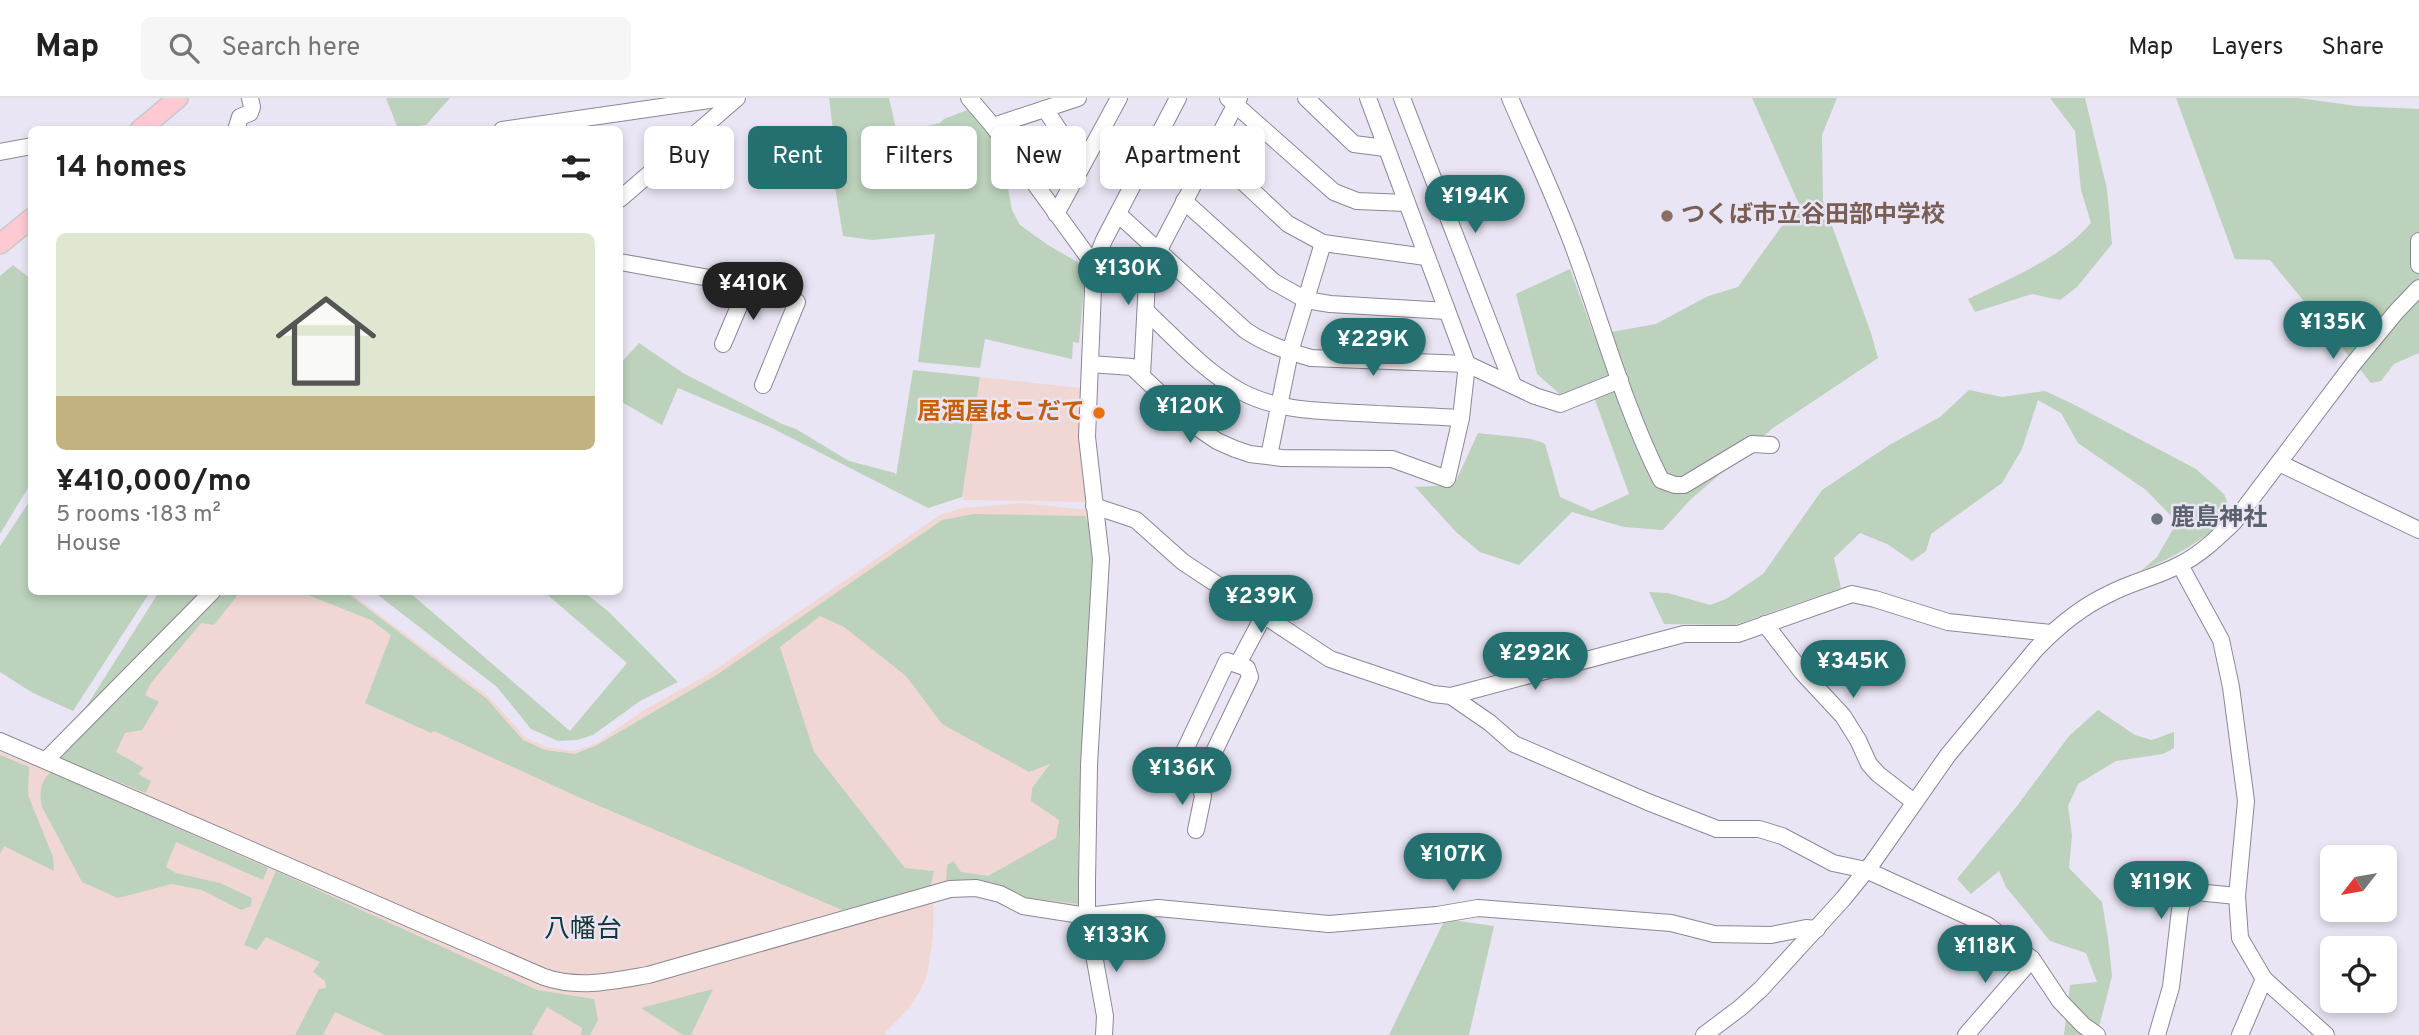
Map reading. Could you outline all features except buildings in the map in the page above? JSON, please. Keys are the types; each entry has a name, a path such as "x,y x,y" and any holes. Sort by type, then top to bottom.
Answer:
{"main road":[{"path":"145,126 178,98"},
{"path":"0,244 28,221"}],"street":[{"path":"237,126 240,117 250,113 253,107 250,98"},
{"path":"530,126 723,98"},
{"path":"623,196 737,98"},
{"path":"969,98 993,126 1078,98"},
{"path":"1086,158 1119,98"},
{"path":"1104,1035 1105,1016 1087,916 1089,765 1101,559 1087,437 1094,265 1178,98"},
{"path":"1306,98 1354,144 1385,148"},
{"path":"1090,364 1132,366 1195,426 1217,441 1250,454 1392,459 1447,479 1461,418 1467,363 1368,98"},
{"path":"1402,98 1513,385"},
{"path":"1510,98 1574,249 1620,380 1661,480 1684,485 1752,444 1770,444"},
{"path":"1222,126 1234,100 1334,192 1357,201 1406,203"},
{"path":"1045,109 1056,126"},
{"path":"0,152 28,146"},
{"path":"1038,189 1094,265"},
{"path":"1056,214 1069,189"},
{"path":"1142,375 1147,281 1158,249 1191,189"},
{"path":"1251,189 1288,224 1322,243 1426,257"},
{"path":"1184,201 1274,282 1306,300 1447,311"},
{"path":"1118,214 1245,330 1260,340 1290,352 1311,358 1467,363 1550,402 1560,404 1620,380"},
{"path":"2419,241 2419,265"},
{"path":"1269,456 1290,352 1322,243"},
{"path":"623,263 776,290 797,302 763,385"},
{"path":"723,344 748,285"},
{"path":"1704,1035 1750,999 1817,929 1866,870 1948,755 2051,633 2106,595 2180,565 2212,543 2234,522 2362,353 2419,288"},
{"path":"1146,311 1201,362 1229,384 1258,400 1306,410 1461,418"},
{"path":"2279,463 2419,530"},
{"path":"1094,506 1136,520 1183,562 1330,659 1433,694 1451,696 1684,634 1738,634 1852,594 1948,622 2051,633"},
{"path":"2180,565 2221,640 2231,687 2246,801 2237,896 2240,938 2264,979 2326,1035"},
{"path":"46,760 209,595"},
{"path":"1238,664 1264,615"},
{"path":"1765,624 1802,672 1843,716 1869,764 1914,802"},
{"path":"1196,830 1203,796 1199,783 1250,677 1247,668 1238,664 1227,661 1173,775 1199,783"},
{"path":"1451,696 1490,723 1514,744 1647,802 1717,829 1759,829 1782,836 1833,863 1866,870 1987,925 2032,959 2060,1001 2083,1025 2097,1035"},
{"path":"0,741 553,980 605,982 648,975 950,890 976,888 1000,894 1023,906 1087,916 1158,908 1329,924 1437,915 1478,908 1671,923 1714,934 1771,934 1817,929"},
{"path":"2157,1035 2171,987 2180,910 2185,895 2196,892 2237,896"},
{"path":"1966,1035 2032,959"},
{"path":"2240,1035 2264,979"}],"shaded area":[{"path":"980,377 1082,388 1088,502 964,500 962,497"},
{"path":"1022,503 1089,510 1097,563 1082,905 1077,909 934,884 933,937 927,976 908,1009 883,1035 0,1035 0,751 51,772 57,754 215,595 353,595 488,696 526,738 546,747 574,751 597,743 644,710 707,675 940,515 962,508"}],"green space":[{"path":"386,98 450,98 426,125 397,126"},
{"path":"829,98 889,98 895,126 861,126 861,189 977,189 977,126 927,126 967,110 976,115 991,134 991,189 1008,189 1012,210 1020,225 1086,267 1079,343 1073,342 1072,359 985,339 980,368 918,362 935,234 872,240 843,236 835,189 847,189 847,126 832,126"},
{"path":"1752,98 1837,98 1822,135 1823,201 1878,358 1773,428 1689,501 1663,530 1624,527 1572,512 1519,565 1480,552 1456,532 1415,487 1454,485 1478,433 1523,438 1545,444 1560,497 1592,511 1629,494 1590,386 1561,395 1537,374 1516,294 1570,269 1594,335 1656,324 1708,296 1738,287 1781,227 1802,211"},
{"path":"2050,98 2085,98 2107,189 2112,244 2077,287 2060,300 2032,294 1975,312 1968,299 2050,257 2079,236 2091,223 2081,190 2075,131"},
{"path":"2176,98 2299,98 2356,106 2419,109 2419,353 2394,364 2381,381 2371,383 2270,260 2235,259"},
{"path":"13,265 28,277 28,488 0,534 0,276"},
{"path":"639,343 683,373 796,429 849,461 895,473 896,476 913,370 980,377 962,497 928,508 770,427 678,388 662,425 623,403 623,361"},
{"path":"1969,390 2002,397 2045,391 2071,403 2196,469 2224,494 2232,514 2189,547 2141,571 2157,557 2177,522 2146,490 2078,443 2061,413 2038,400 2022,449 2002,483 1931,534 1926,551 1912,561 1887,544 1860,533 1834,558 1841,588 1735,625 1664,624 1649,592 1668,593 1710,605 1726,599 1763,574 1822,490 1891,444 1940,417"},
{"path":"28,504 28,595 148,595 73,711 33,693 0,672 0,546"},
{"path":"973,514 1085,516 1089,525 1092,561 1078,840 1079,904 1023,897 987,882 946,880 947,865 953,861 961,872 988,876 1056,838 1059,820 1031,801 1032,788 1050,764 1029,772 942,724 906,676 844,627 820,616 780,647 814,752 905,868 934,871 930,888 842,910 365,703 391,635 371,620 308,595 350,595 487,699 523,740 545,750 575,754 597,745 715,676 942,520"},
{"path":"157,595 197,595 84,710"},
{"path":"220,595 238,595 214,625 201,623 151,683 145,695 159,702 142,730 125,733 116,752 144,768 138,774 151,781 146,793 59,758"},
{"path":"378,595 412,595 570,731 627,663 548,595 588,595 609,612 678,682 640,701 593,735 577,740 558,741 531,729 497,687"},
{"path":"2098,710 2135,735 2152,740 2174,732 2174,748 2163,754 2116,761 2078,784 2068,806 2072,835 2069,868 2102,902 2112,976 2097,1035 2064,1035 2070,985 2097,982 2086,953 2050,941 2006,887 1999,871 1971,894 1957,879 2017,806 2069,736"},
{"path":"0,755 29,767 28,795 53,857 54,871 4,846 0,854"},
{"path":"51,772 268,868 263,880 176,842 166,867 176,873 220,883 252,898 251,906 241,910 202,890 172,884 118,898 82,882 42,807 41,788"},
{"path":"276,871 537,990 594,999 598,1020 590,1035 581,1035 582,1028 547,1007 532,1033 534,1035 385,1035 335,1012 323,1035 295,1035 319,989 326,988 325,981 313,972 320,962 266,937 257,950 244,945"},
{"path":"1445,919 1494,926 1469,1035 1389,1035"},
{"path":"713,989 691,1035 683,1035 641,1008"}],"place":[{"name":"つくば市立谷田部中学校","path":"1667,216"},
{"name":"居酒屋はこだて","path":"1099,413"},
{"name":"鹿島神社","path":"2157,519"}],"district":[{"name":"八幡台","path":"583,930"}]}
